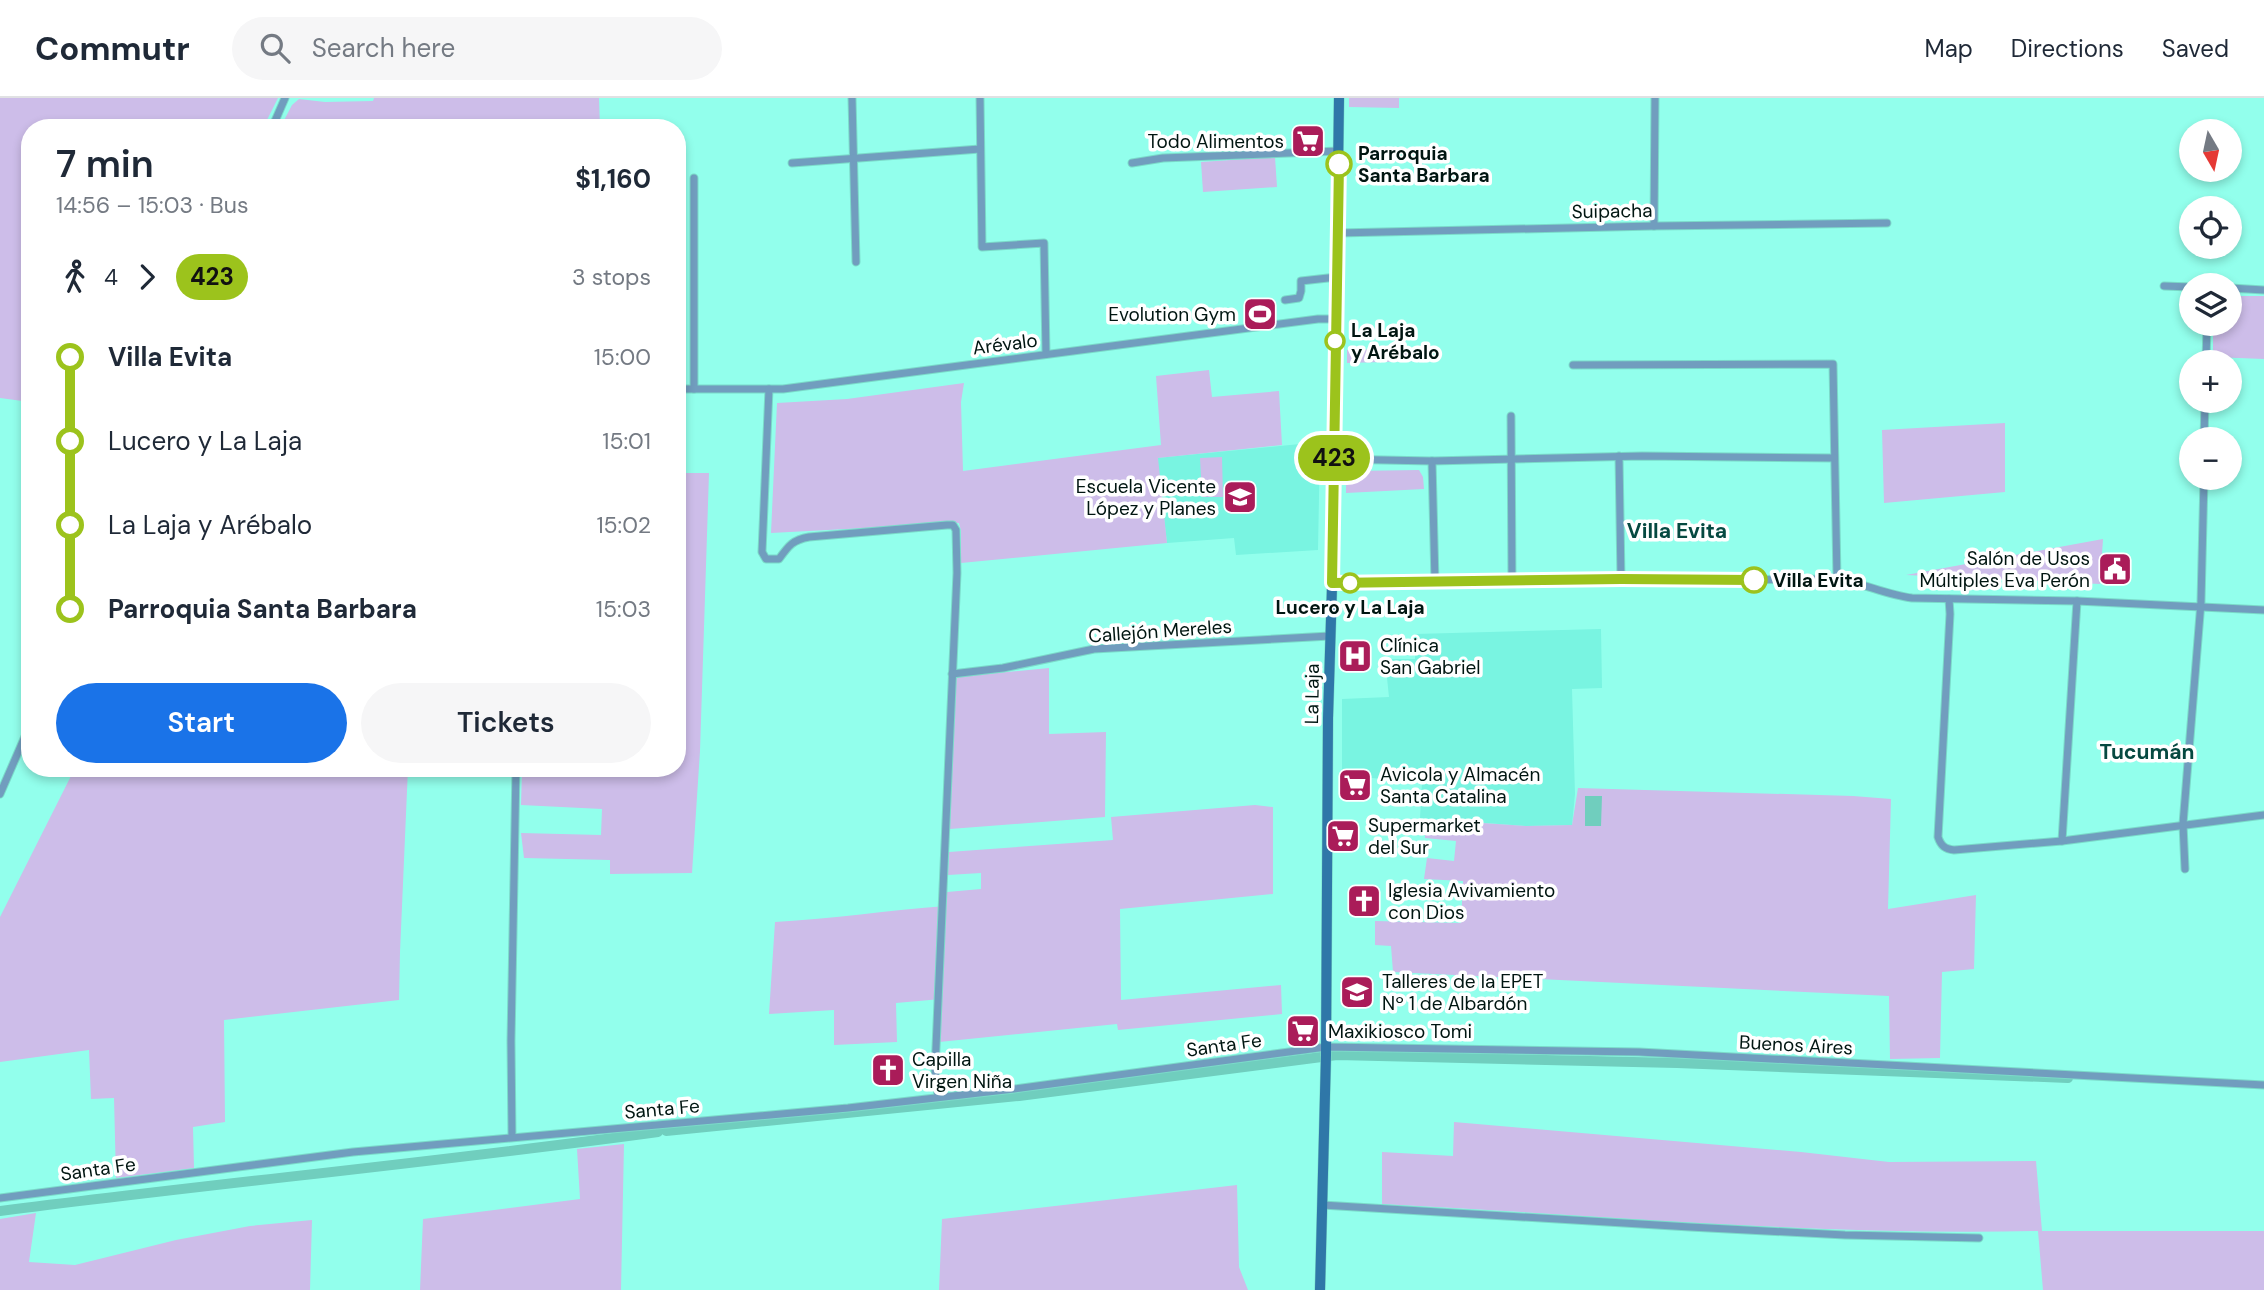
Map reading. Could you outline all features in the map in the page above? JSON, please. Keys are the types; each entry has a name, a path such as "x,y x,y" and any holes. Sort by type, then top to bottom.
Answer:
{"main road":[{"name":"La Laja","path":"1320,1290 1326,1053 1339,98"}],"street":[{"path":"276,119 285,98"},
{"path":"852,98 856,262"},
{"path":"980,98 982,247 1044,243 1046,354"},
{"path":"1654,226 1655,98"},
{"path":"792,163 980,149"},
{"path":"1132,163 1163,158 1339,151"},
{"path":"694,178 694,389"},
{"name":"Suipacha","path":"1338,233 1887,223"},
{"path":"1285,300 1299,298 1301,281 1337,277"},
{"path":"2164,286 2179,287"},
{"path":"2242,289 2264,290"},
{"name":"Arévalo","path":"686,389 769,389 1318,319 1336,319"},
{"path":"1573,365 1833,364 1837,579"},
{"path":"769,389 762,552 766,559 779,559 789,543 797,539 875,530 953,526 956,530 957,573 935,1070 939,1097"},
{"path":"1511,416 1512,582"},
{"path":"1334,459 1432,461 1619,456 1834,458"},
{"path":"1619,456 1621,579"},
{"path":"1432,461 1435,582"},
{"path":"2185,869 2183,824 2200,600 2203,490"},
{"path":"1332,583 1837,579 1898,596 2077,601 2200,600 2264,610"},
{"path":"1949,599 1938,838 1946,849 2063,841 2264,815"},
{"path":"2063,841 2077,601"},
{"name":"Callejón Mereles","path":"952,674 1003,668 1094,649 1330,636"},
{"path":"0,794 21,747"},
{"path":"512,1137 516,777"},
{"name":"Buenos Aires","path":"1326,1053 1639,1052 2264,1085"},
{"name":"Santa Fe","path":"0,1198 354,1152 848,1108 1326,1053"},
{"path":"1322,1205 1703,1228 1979,1238"}],"shaded area":[{"path":"0,98 278,98 268,119 21,119 21,401 0,398"},
{"path":"374,98 599,98 600,119 285,119 292,105 299,99 325,102 373,101"},
{"path":"1349,98 1399,98 1399,108 1349,107"},
{"path":"1275,157 1277,187 1203,192 1201,162"},
{"path":"2242,296 2264,296 2264,359 2242,358 2242,350 2213,350 2213,336 2242,336"},
{"path":"1416,348 1417,361 1347,363 1347,350"},
{"path":"1209,370 1212,397 1279,391 1282,445 1158,458 1167,543 961,563 959,523 771,533 777,403 847,399 964,383 961,402 963,471 1161,445 1156,376"},
{"path":"2005,423 2005,492 1884,503 1882,430"},
{"name":"Escuela Vicente López y Planes","path":"1320,442 1318,550 1236,555 1234,538 1167,543 1157,458"},
{"path":"1222,457 1223,497 1202,497 1200,458"},
{"path":"1419,470 1424,489 1346,493 1346,474 1352,471"},
{"path":"686,473 709,473 700,751 692,873 610,874 610,860 524,858 521,833 601,835 602,809 521,805 522,777 686,777"},
{"path":"2103,539 2100,584 1906,575"},
{"path":"1601,629 1602,688 1572,689 1575,794 1572,825 1526,826 1420,818 1422,783 1342,775 1342,699 1389,697 1385,659 1415,659 1415,634"},
{"path":"1049,668 1049,734 1106,732 1105,817 950,829 954,677"},
{"path":"70,777 408,777 399,1000 224,1020 225,1122 193,1127 194,1168 116,1178 114,1098 91,1099 89,1050 0,1062 0,917"},
{"path":"1578,788 1891,799 1888,909 1976,895 1974,969 1942,972 1940,1058 1890,1059 1889,996 1393,972 1391,946 1375,945 1375,921 1461,923 1463,881 1424,879 1427,858 1454,861 1456,841 1425,838 1425,819 1526,826 1572,825"},
{"path":"1585,796 1602,796 1601,826 1585,826"},
{"path":"1255,805 1273,807 1273,894 1120,909 1121,1000 1281,985 1282,1014 1118,1030 1117,1024 939,1042 941,999 896,1003 897,1042 834,1045 834,1010 769,1014 775,922 946,906 947,892 981,889 981,873 948,875 949,852 1113,840 1111,817"},
{"path":"1454,1122 1889,1162 2036,1161 2042,1231 2264,1231 2264,1290 2043,1290 2038,1231 1792,1228 1382,1204 1382,1152 1453,1156"},
{"path":"624,1144 621,1290 420,1290 423,1219 580,1199 577,1149"},
{"path":"1237,1185 1239,1267 1248,1290 939,1290 942,1219"},
{"path":"36,1213 29,1262 75,1265 176,1240 250,1226 312,1220 310,1290 0,1290 0,1219"}],"waterway":[{"path":"666,1131 1019,1096 1337,1055 1677,1063 2068,1078"},
{"path":"0,1211 658,1132"}],"bus line":[{"name":"423","path":"1339,164 1332,583 1754,580"}],"place":[{"name":"Todo Alimentos","path":"1308,141"},
{"name":"Parroquia Santa Barbara","path":"1339,164"},
{"name":"Evolution Gym","path":"1260,314"},
{"name":"La Laja y Arébalo","path":"1335,341"},
{"name":"Escuela Vicente López y Planes","path":"1240,497"},
{"name":"Salón de Usos Múltiples Eva Perón","path":"2115,569"},
{"name":"Villa Evita","path":"1754,580"},
{"name":"Lucero y La Laja","path":"1350,583"},
{"name":"Clínica San Gabriel","path":"1355,656"},
{"name":"Avicola y Almacén Santa Catalina","path":"1355,785"},
{"name":"Supermarket del Sur","path":"1343,836"},
{"name":"Iglesia Avivamiento con Dios","path":"1364,901"},
{"name":"Talleres de la EPET Nº 1 de Albardón","path":"1357,992"},
{"name":"Maxikiosco Tomi","path":"1303,1031"},
{"name":"Capilla Virgen Niña","path":"888,1070"}],"district":[{"name":"Villa Evita","path":"1677,531"},
{"name":"Tucumán","path":"2147,752"}]}
